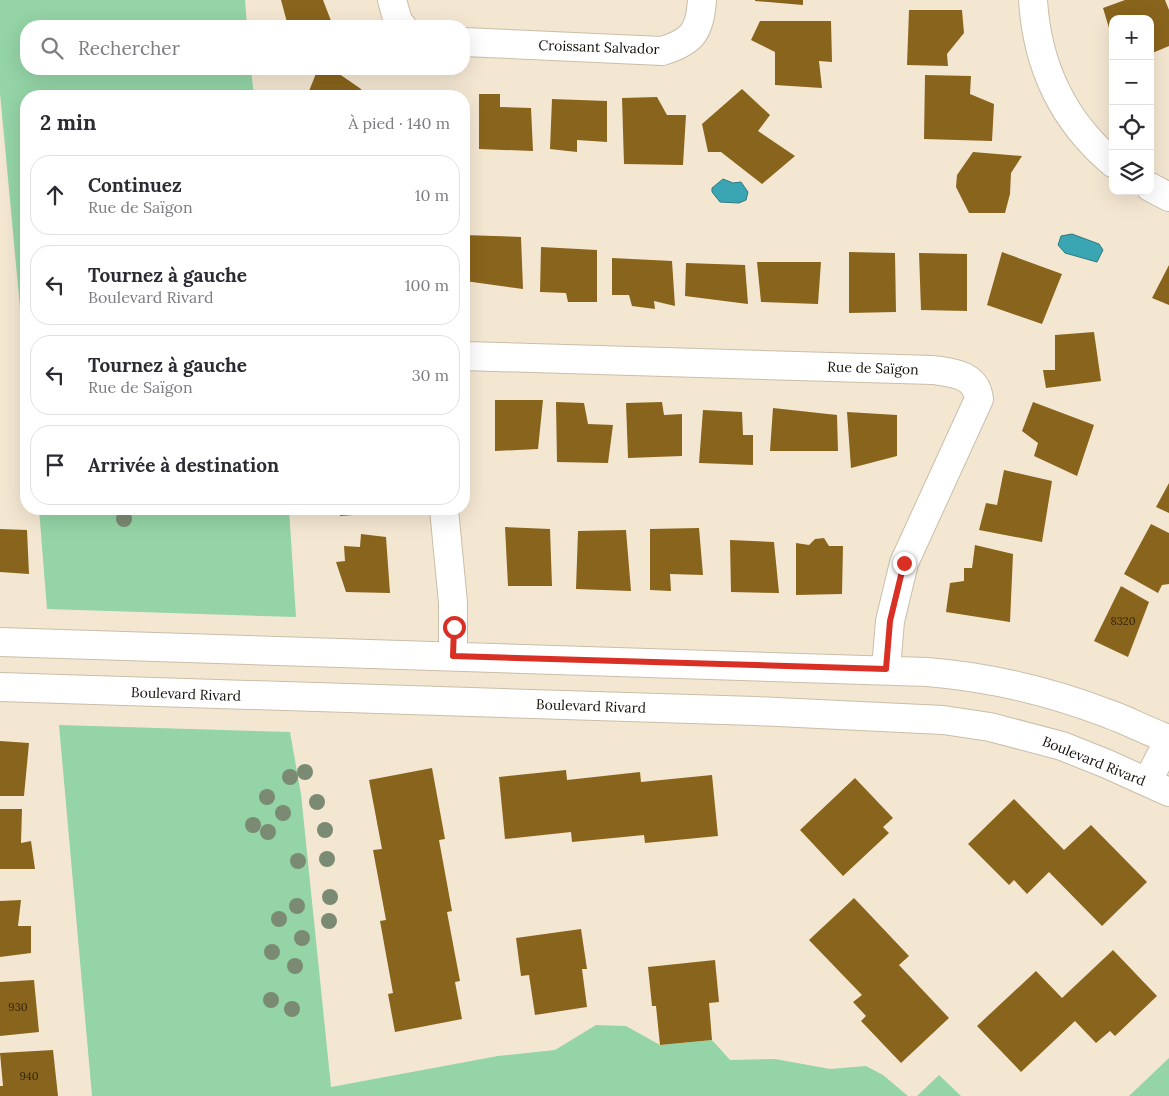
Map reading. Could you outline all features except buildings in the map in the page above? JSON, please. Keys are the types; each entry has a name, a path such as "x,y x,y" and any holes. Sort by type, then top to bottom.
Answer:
{"street":[{"path":"392,0 398,20"},
{"name":"Croissant Salvador","path":"470,42 662,51 683,45 695,31 702,0"},
{"path":"1032,0 1034,30 1046,71 1064,107 1090,144 1109,160"},
{"path":"1154,189 1169,197"},
{"name":"Rue de Saïgon","path":"470,356 933,370 963,376 973,382 978,389 979,399 911,545 898,581 890,621 886,669"},
{"path":"445,515 453,603 453,656"},
{"path":"0,642 886,669 976,677 1033,689 1110,714 1169,740 1158,787"},
{"name":"Boulevard Rivard","path":"0,687 921,718 968,723 1032,737 1085,754 1158,787"}],"green space":[{"path":"0,0 245,0 247,20 20,20 20,75 252,75 253,90 20,90 20,308 0,93"},
{"path":"39,515 289,515 296,617 47,609"},
{"path":"59,725 290,732 301,794 331,1087 498,1056 555,1050 596,1025 626,1026 660,1045 712,1040 730,1060 775,1059 830,1069 866,1066 883,1075 908,1096 92,1096"},
{"path":"1169,1058 1169,1096 1129,1096"},
{"path":"939,1075 961,1096 917,1096"}],"water":[{"path":"723,179 733,183 741,182 748,192 746,200 739,203 720,202 712,192 712,188"},
{"path":"1072,234 1099,244 1103,250 1097,262 1065,253 1058,245 1061,236"}],"route":[{"path":"454,627 453,656 886,669 890,621 898,581 904,563"}]}
